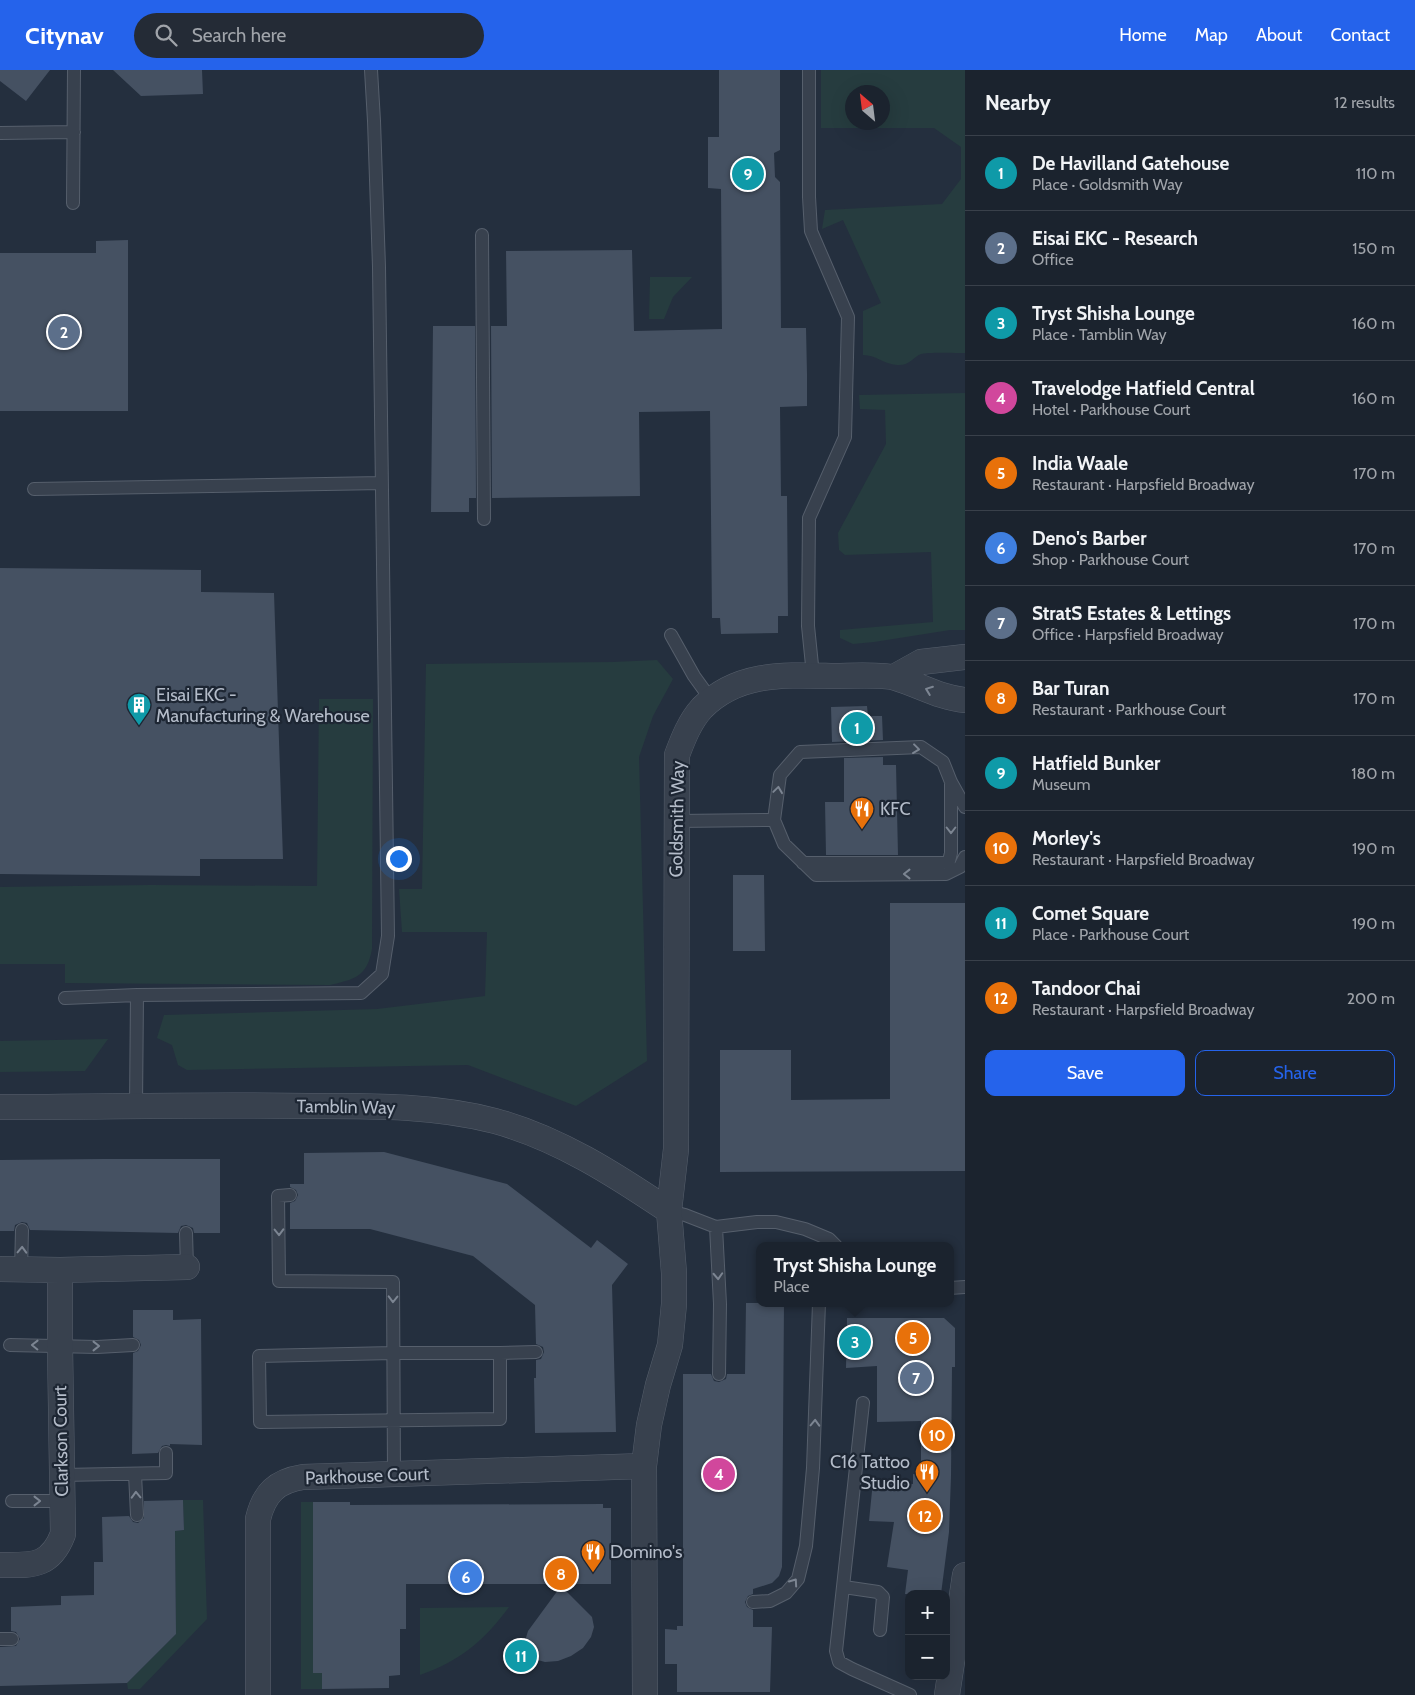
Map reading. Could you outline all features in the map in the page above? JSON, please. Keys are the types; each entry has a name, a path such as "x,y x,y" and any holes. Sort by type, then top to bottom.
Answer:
{"street":[{"name":"Goldsmith Way","path":"894,677 921,662 965,657"},
{"name":"Goldsmith Way","path":"645,1695 644,1466 653,1409 670,1345 674,1304 674,1273 669,1211 676,1137 677,755 686,733 701,709 727,688 756,679 787,675 894,677 953,700 965,700"},
{"name":"Tamblin Way","path":"0,1107 136,1107 207,1104 434,1109 495,1121 542,1137 609,1171 669,1211"},
{"path":"10,1270 187,1267"},
{"name":"Clarkson Court","path":"0,1565 32,1565 46,1559 58,1548 63,1534 60,1270"},
{"name":"Parkhouse Court","path":"258,1695 258,1519 264,1500 280,1484 291,1479 303,1477 644,1466"},
{"path":"947,1695 965,1575"}],"lane":[{"path":"73,203 74,70"},
{"path":"65,998 137,995 361,993 382,974 388,936 379,267 371,70"},
{"path":"809,70 809,198 811,231 848,317 845,437 809,518 808,626 813,676"},
{"path":"0,134 74,132"},
{"path":"482,235 484,519"},
{"path":"34,489 382,483"},
{"path":"671,635 694,676 712,701"},
{"path":"965,808 943,762 921,747 800,752 780,775 774,820 784,844 816,875 946,874 960,867 965,857"},
{"path":"803,863 940,863 949,860 951,852 951,782"},
{"path":"677,821 774,820"},
{"path":"136,1107 137,995"},
{"path":"290,1195 278,1196 279,1281 393,1282 394,1475"},
{"path":"669,1211 716,1227 757,1222 776,1222 805,1229 828,1242"},
{"path":"716,1227 720,1304 719,1374"},
{"path":"10,1270 22,1230"},
{"path":"186,1233 187,1267"},
{"path":"753,1602 770,1601 786,1593 798,1580 806,1546 813,1468 822,1307"},
{"path":"10,1345 133,1346"},
{"path":"500,1353 500,1419 260,1422 259,1356 536,1352"},
{"path":"863,1403 836,1651 839,1662 910,1695"},
{"path":"62,1475 166,1473 166,1453"},
{"path":"135,1474 137,1515"},
{"path":"12,1501 62,1501"},
{"path":"844,1587 878,1592 883,1597 880,1630"}],"green space":[{"path":"821,70 965,70 965,353 924,353 901,365 863,355 863,311 881,303 843,220 822,229 825,210 942,204 961,179 961,147 934,128 890,128 890,85 845,85 845,128 821,128"},
{"path":"650,277 692,277 673,297 664,319 649,319"},
{"path":"965,393 965,630 950,630 853,644 840,638 840,630 933,622 931,552 845,555 839,550 838,533 886,444 885,410 860,409 859,395"},
{"path":"657,660 673,679 653,716 639,757 647,1061 576,1106 468,1065 187,1070 178,1065 172,1045 157,1038 164,1015 377,1009 485,996 487,932 402,932 399,889 422,889 426,664"},
{"path":"319,699 373,699 372,949 367,966 363,971 346,981 330,985 65,983 65,964 0,964 0,887 151,885 317,886"},
{"path":"108,1039 85,1071 0,1072 0,1041"},
{"path":"183,1500 203,1500 207,1619 140,1689 128,1689 127,1683 176,1634 175,1531 184,1530"},
{"path":"301,1502 313,1502 313,1673 322,1673 322,1689 301,1689"},
{"path":"509,1607 490,1630 470,1648 447,1663 420,1675 420,1608"}],"building":[{"path":"0,70 50,70 26,101 0,81"},
{"path":"113,70 202,70 203,94 141,96"},
{"path":"719,70 780,70 780,150 774,153 775,177 780,182 781,328 806,328 807,406 780,407 781,496 787,496 788,616 778,616 778,633 721,634 720,618 712,618 710,411 639,412 640,496 492,498 491,326 507,326 506,251 632,250 634,331 722,329 721,189 708,188 708,137 719,137"},
{"path":"128,240 128,411 0,411 0,253 96,253 96,241"},
{"path":"433,326 475,326 476,498 469,498 469,512 431,512"},
{"name":"Eisai EKC - Manufacturing & Warehouse","path":"0,568 201,570 201,592 274,593 283,859 200,859 200,876 0,874"},
{"path":"867,706 868,716 882,716 883,740 832,742 831,707"},
{"name":"KFC","path":"883,757 883,765 896,765 898,855 826,855 825,802 844,802 844,758"},
{"path":"733,875 764,875 765,951 733,951"},
{"path":"890,903 965,903 965,1171 720,1172 720,1050 791,1050 791,1100 890,1099"},
{"path":"384,1152 507,1184 591,1248 597,1240 628,1264 612,1285 616,1432 535,1433 534,1378 536,1378 536,1360 541,1359 544,1352 543,1347 536,1344 535,1305 473,1256 370,1229 290,1229 290,1203 295,1201 298,1195 296,1190 290,1187 290,1184 304,1184 304,1153"},
{"path":"220,1159 220,1233 194,1233 193,1228 186,1225 181,1226 178,1233 30,1230 27,1223 22,1222 15,1225 14,1231 0,1231 0,1160"},
{"path":"746,1303 756,1303 756,1307 784,1307 782,1567 779,1576 772,1583 753,1589 753,1594 748,1596 745,1602 747,1607 753,1610 753,1627 772,1627 770,1692 677,1692 677,1664 665,1664 665,1629 677,1630 677,1626 683,1626 683,1374 711,1374 714,1381 719,1382 726,1379 727,1374 745,1374"},
{"path":"133,1310 173,1310 173,1320 201,1319 202,1445 170,1444 170,1446 162,1446 158,1453 132,1454 133,1353 138,1351 141,1345 139,1340 133,1337"},
{"path":"847,1318 944,1318 955,1328 955,1367 952,1367 949,1532 942,1590 906,1590 908,1570 887,1567 894,1522 869,1521 873,1481 913,1484 913,1474 921,1475 921,1421 877,1422 877,1366 846,1368"},
{"path":"183,1500 184,1530 175,1531 176,1634 127,1683 0,1686 0,1647 16,1646 20,1639 16,1632 11,1631 11,1607 61,1605 61,1596 94,1595 94,1562 103,1562 102,1517 129,1516 133,1522 138,1523 144,1518 144,1501"},
{"path":"313,1502 350,1502 350,1505 603,1504 603,1508 611,1508 611,1584 406,1584 406,1629 400,1629 400,1675 389,1676 389,1688 322,1689 322,1673 313,1673"},
{"path":"561,1586 592,1617 594,1627 591,1637 583,1648 571,1656 558,1661 545,1662 534,1659 527,1651 525,1641 528,1631"}],"place":[{"name":"Hatfield Bunker","path":"748,174"},
{"name":"Eisai EKC - Research","path":"64,332"},
{"name":"Eisai EKC - Manufacturing & Warehouse","path":"139,726"},
{"name":"De Havilland Gatehouse","path":"857,728"},
{"name":"KFC","path":"862,830"},
{"name":"India Waale","path":"913,1338"},
{"name":"Tryst Shisha Lounge","path":"855,1342"},
{"name":"StratS Estates & Lettings","path":"916,1378"},
{"name":"Morley's","path":"937,1435"},
{"name":"Travelodge Hatfield Central","path":"719,1474"},
{"name":"C16 Tattoo Studio","path":"927,1493"},
{"name":"Tandoor Chai","path":"925,1516"},
{"name":"Domino's","path":"593,1573"},
{"name":"Bar Turan","path":"561,1574"},
{"name":"Deno's Barber","path":"466,1577"},
{"name":"Comet Square","path":"521,1656"}]}
